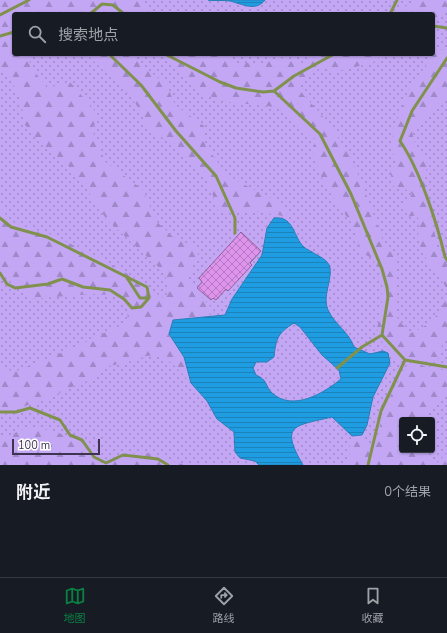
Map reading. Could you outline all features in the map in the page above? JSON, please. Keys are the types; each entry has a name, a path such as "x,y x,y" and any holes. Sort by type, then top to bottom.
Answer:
{"lane":[{"path":"0,15 29,0"},
{"path":"391,12 397,0"},
{"path":"92,12 102,4 113,4 122,12"},
{"path":"435,26 447,28"},
{"path":"0,36 12,33"},
{"path":"111,56 141,85 176,131 216,176 235,218 235,233"},
{"path":"168,56 220,82 236,88 262,92 274,91 294,76 330,56"},
{"path":"447,58 412,111 400,141 409,154 439,230 447,260"},
{"path":"274,91 320,134 351,194 382,269 387,287 388,297 382,335"},
{"path":"0,218 11,227 47,237 147,287 149,298"},
{"path":"0,273 7,284 15,288 48,284 62,279 83,287 110,290 124,298 132,308 141,307 149,298"},
{"path":"127,278 140,298 149,298"},
{"path":"337,368 362,346 382,335"},
{"path":"382,335 405,360 447,367"},
{"path":"368,465 381,411 405,360"},
{"path":"0,412 16,412 30,408 60,420 70,435 82,440 94,457 106,463 123,455 158,459 168,465"}],"green space":[{"path":"0,0 447,0 447,465 0,465"},
{"path":"0,0 144,0 149,12 12,12 12,56 30,56 30,63 32,67 38,77 48,88 70,82 100,117 91,129 100,146 104,161 143,190 156,221 173,237 200,249 187,280 215,312 202,316 173,320 169,334 184,357 191,383 172,363 157,355 146,356 125,363 102,367 95,378 76,385 47,399 0,414 0,367 14,372 73,348 127,322 128,309 115,295 92,294 29,299 0,272 0,203 6,216 13,222 49,234 94,255 123,271 164,299 169,291 165,273 107,220 82,182 66,163 40,143 25,125 20,96 0,64"},
{"path":"419,0 447,0 447,12 435,19 435,12 394,12"},
{"path":"447,46 447,98 425,116 412,132 415,144 427,159 425,179 438,252 447,264 447,289 421,250 419,232 421,222 416,215 408,217 404,207 412,194 408,190 394,187 389,168 396,163 392,148 393,131 411,86 435,55"},
{"path":"89,56 134,56 138,62 167,85 175,105 204,126 205,145 222,168 235,180 285,205 287,217 253,211 218,211 209,185 196,167 171,144 147,130 144,118 131,97"},
{"path":"161,56 226,56 232,63 263,63 280,58 304,63 316,56 382,56 372,63 333,72 321,67 301,81 299,90 320,113 348,152 363,186 383,241 395,257 397,281 395,309 398,320 411,333 425,326 441,309 447,295 447,336 441,340 442,347 437,362 398,360 382,342 377,328 382,306 381,275 372,258 362,253 357,240 356,229 333,198 321,176 313,153 315,139 276,107 228,102 197,92 179,70"},
{"path":"408,363 447,371 447,394 425,417 399,417 399,453 425,453 435,465 349,465 350,441 352,436 362,435 370,444 378,436 383,410"},
{"path":"25,428 45,430 65,435 77,442 102,465 0,465 0,440"},
{"path":"150,453 185,465 105,465 128,454"},
{"path":"447,453 447,465 435,465"}],"water":[{"path":"208,0 265,0 257,6 249,6 230,1"},
{"path":"274,218 285,220 292,227 303,246 323,258 328,263 330,268 330,278 326,305 334,320 349,337 354,347 370,354 383,351 388,353 390,363 373,397 367,425 362,435 352,436 332,417 300,425 295,429 292,434 292,441 303,465 259,465 255,461 240,458 235,452 234,432 217,419 207,401 191,383 184,357 169,334 173,320 225,315 232,299 262,255 267,228","holes":["294,323 300,327 322,355 339,370 341,379 317,395 299,401 289,401 272,393 263,379 256,375 253,368 256,362 267,362 274,357 277,341 284,330"]}],"building":[{"path":"241,232 261,251 250,263 252,265 228,291 226,289 216,300 213,298 211,300 197,288 202,282 199,278"}]}
